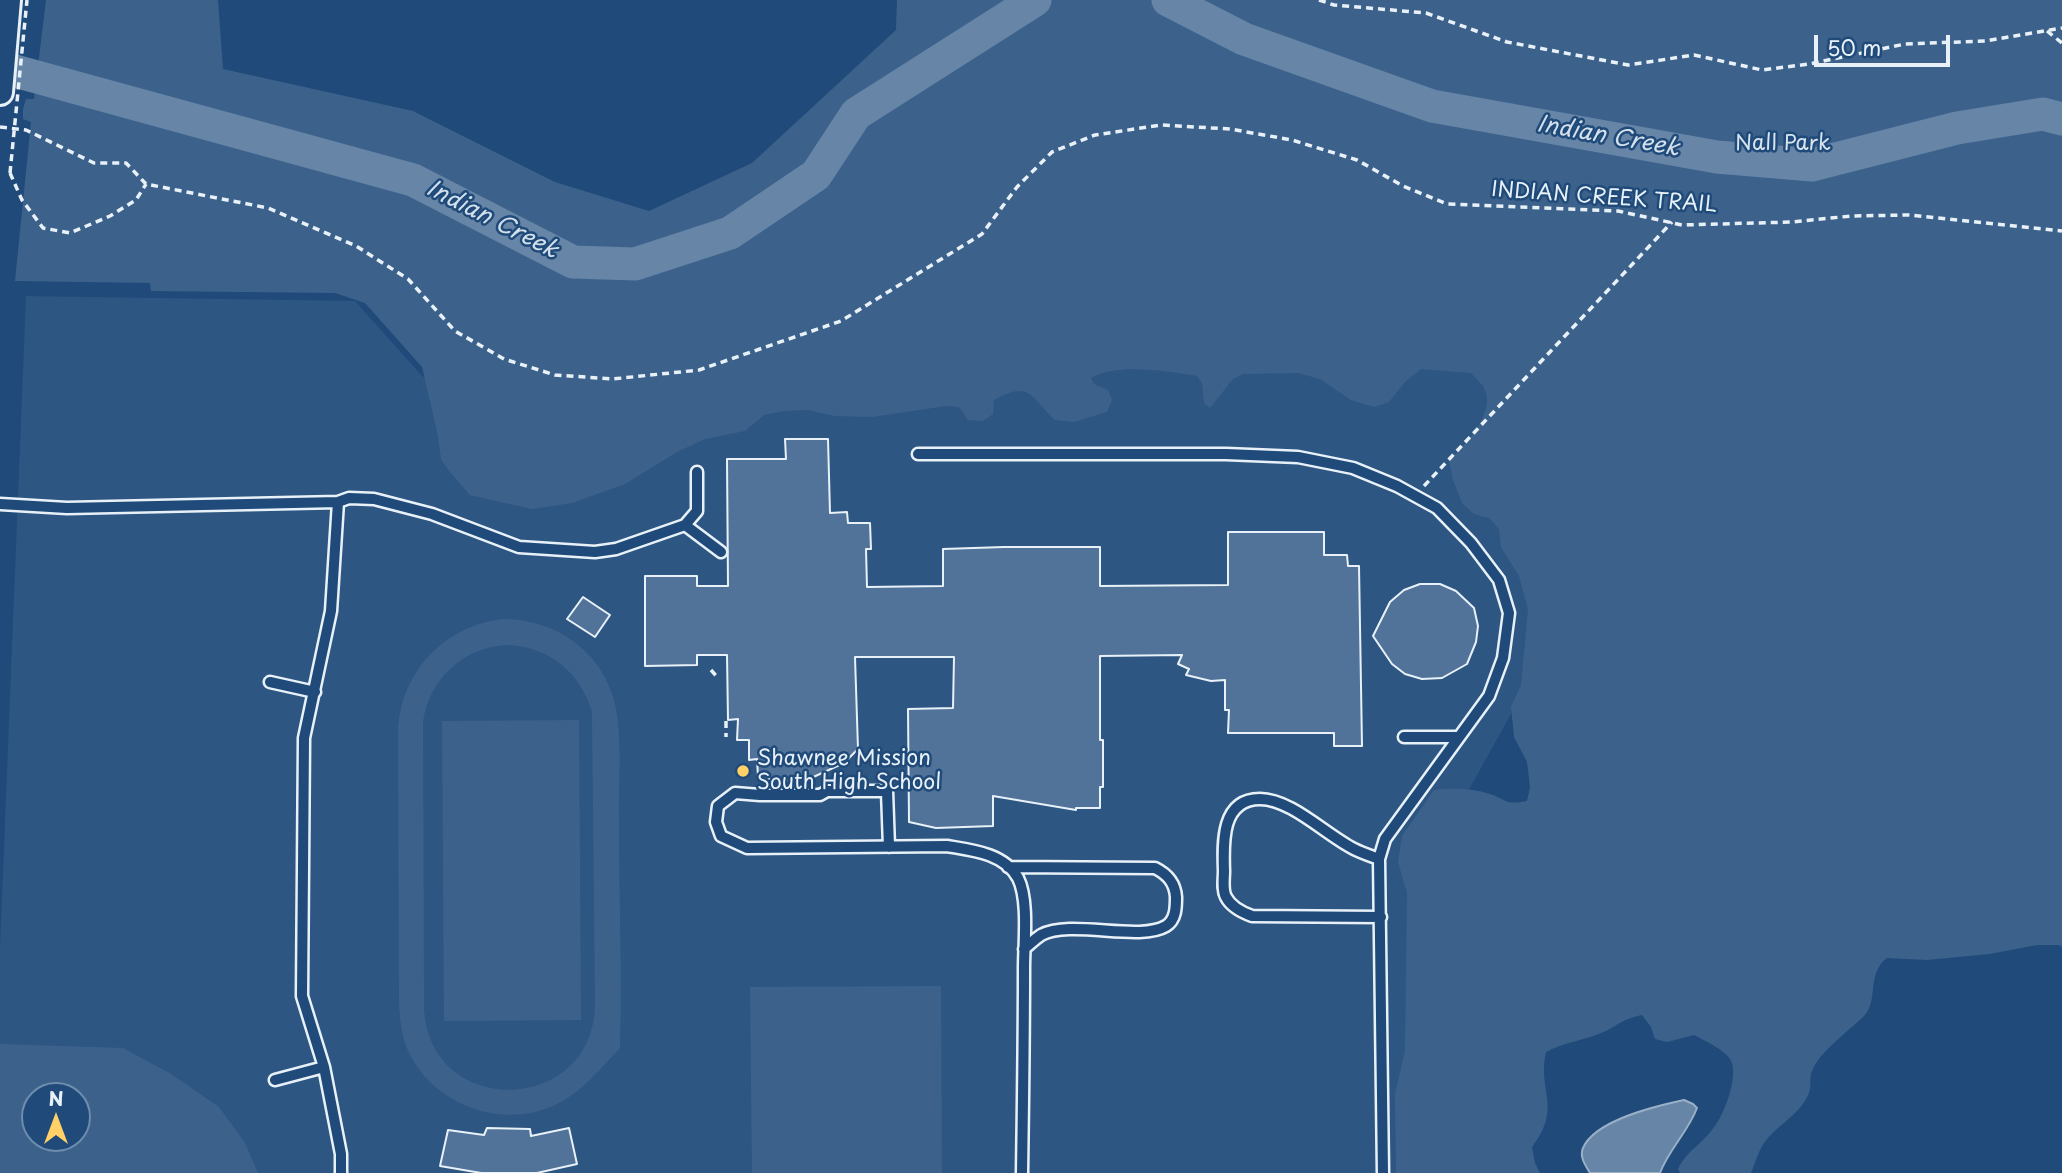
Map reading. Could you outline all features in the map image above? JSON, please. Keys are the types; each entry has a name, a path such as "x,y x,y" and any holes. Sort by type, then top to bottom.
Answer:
{"street":[{"path":"0,92 8,0"}],"lane":[{"path":"918,454 1226,454 1298,457 1353,468 1397,486 1437,508 1471,543 1499,580 1509,613 1503,657 1489,696 1385,839 1379,859 1383,1173"},
{"path":"0,504 67,508 374,499 432,514 519,547 595,552 616,549 685,525 697,511 697,472"},
{"path":"338,502 331,611 304,738 302,996 324,1067 341,1154 341,1173"},
{"path":"685,525 721,552"},
{"path":"270,682 315,692"},
{"path":"1404,737 1459,737"},
{"path":"889,846 887,791 827,791 820,795 735,793 718,806 716,822 722,836 747,848 947,846 978,851 1002,861 1017,877 1023,894 1024,949 1022,1173"},
{"path":"1379,859 1354,849 1276,801 1258,799 1244,802 1230,814 1225,827 1224,892 1233,906 1242,912 1252,916 1381,917"},
{"path":"1008,867 1155,868 1168,874 1176,893 1176,913 1167,925 1151,930 1067,930 1042,934 1024,949"},
{"path":"275,1080 324,1067"}],"path":[{"path":"27,0 10,173 22,200 43,228 70,233 110,216 136,200 146,184"},
{"path":"1320,0 1334,5 1426,13 1507,42 1629,65 1694,55 1762,70 1809,64 1905,44 1985,41 2062,28"},
{"path":"2048,31 2062,43"},
{"name":"INDIAN CREEK TRAIL","path":"0,127 26,130 94,163 126,163 146,184 236,200 297,219 356,247 408,279 455,331 504,359 555,375 613,379 699,370 841,321 982,234 1017,187 1052,152 1096,135 1161,125 1230,129 1292,140 1357,160 1403,186 1447,204 1618,211 1682,225 1909,215 2062,231"},
{"path":"1415,496 1671,222"},
{"path":"711,670 719,679"},
{"path":"726,721 726,737"}],"shaded area":[{"name":"Shawnee Mission South High School","path":"26,296 355,301 422,376 499,423 1470,316 1535,561 1526,687 1432,856 1439,1173 0,1173 0,947"},
{"path":"1684,1100 1697,1108 1660,1173 1590,1173 1582,1151 1590,1138 1600,1130 1628,1116"}],"green space":[{"name":"Nall Park","path":"46,0 218,0 223,69 413,111 555,182 649,211 752,163 896,30 897,0 2062,0 2062,947 2037,945 1990,954 1927,960 1887,958 1874,979 1868,1010 1816,1064 1805,1101 1764,1143 1751,1173 1680,1173 1678,1169 1682,1162 1710,1133 1722,1113 1730,1094 1733,1065 1723,1052 1694,1035 1667,1042 1655,1039 1651,1027 1642,1015 1546,1052 1544,1078 1548,1110 1541,1133 1532,1147 1540,1173 1396,1173 1395,1094 1405,1051 1407,893 1398,862 1402,836 1434,790 1476,791 1514,803 1527,801 1530,787 1527,762 1514,737 1511,707 1521,685 1528,609 1519,576 1501,547 1499,529 1489,518 1474,514 1462,503 1449,461 1478,426 1487,405 1482,385 1471,373 1421,369 1405,382 1389,402 1374,407 1351,400 1320,379 1298,373 1243,374 1233,379 1210,408 1204,403 1202,383 1197,376 1128,369 1102,373 1091,378 1094,384 1108,390 1112,400 1107,412 1074,422 1055,420 1034,398 1023,391 1015,391 994,400 993,414 983,421 968,420 959,407 946,406 872,417 835,416 808,410 784,411 764,415 745,431 705,439 677,452 625,484 572,503 532,509 470,495 441,459 422,367 365,303 335,293 151,291 150,283 15,281 31,122 23,119 23,109 26,99 34,99"},
{"path":"503,619 536,623 566,636 579,646 591,657 609,686 619,733 620,1048 590,1080 564,1100 533,1112 511,1115 468,1107 448,1097 431,1083 406,1046 399,1003 398,733 401,711 416,672 429,656 444,642 481,623","holes":["491,647 536,650 561,664 580,685 592,712 595,1006 587,1042 568,1068 541,1084 511,1090 480,1085 453,1071 433,1046 424,1010 423,723 432,693 440,680 462,659"]},
{"path":"579,720 581,1020 444,1021 442,721"},
{"path":"941,986 942,1173 752,1173 750,987"},
{"path":"0,1044 123,1048 171,1074 219,1107 245,1143 258,1173 0,1173"}],"building":[{"name":"Shawnee Mission South High School","path":"785,439 828,439 830,513 847,512 848,523 870,523 871,549 866,549 867,587 943,586 943,549 1004,547 1100,547 1100,586 1228,585 1228,532 1324,532 1324,555 1347,555 1348,566 1359,566 1362,746 1334,746 1334,733 1228,733 1229,710 1225,710 1225,680 1211,681 1186,675 1189,669 1178,664 1182,655 1100,656 1103,787 1100,787 1100,808 1076,810 993,796 993,826 936,828 909,822 908,709 953,708 954,657 855,657 858,749 844,763 809,779 782,781 758,777 757,759 749,760 749,740 737,740 738,719 728,720 727,655 697,655 697,665 645,666 645,576 697,576 697,586 728,586 727,459 786,459"},
{"path":"1420,584 1440,584 1456,591 1474,608 1478,626 1476,642 1467,664 1442,678 1422,679 1405,674 1392,664 1373,636 1390,602 1404,590"},
{"path":"583,597 610,615 595,637 567,619"},
{"path":"487,1128 530,1129 531,1136 569,1128 577,1164 537,1173 481,1173 440,1166 448,1130 484,1135"}],"waterway":[{"name":"Indian Creek","path":"0,67 413,180 573,262 635,264 730,233 816,175 856,114 1035,0"},
{"name":"Indian Creek","path":"1168,0 1244,39 1432,106 1717,157 1812,165 1957,128 2043,114 2062,119"}],"place":[{"name":"Shawnee Mission South High School","path":"743,771"}]}
